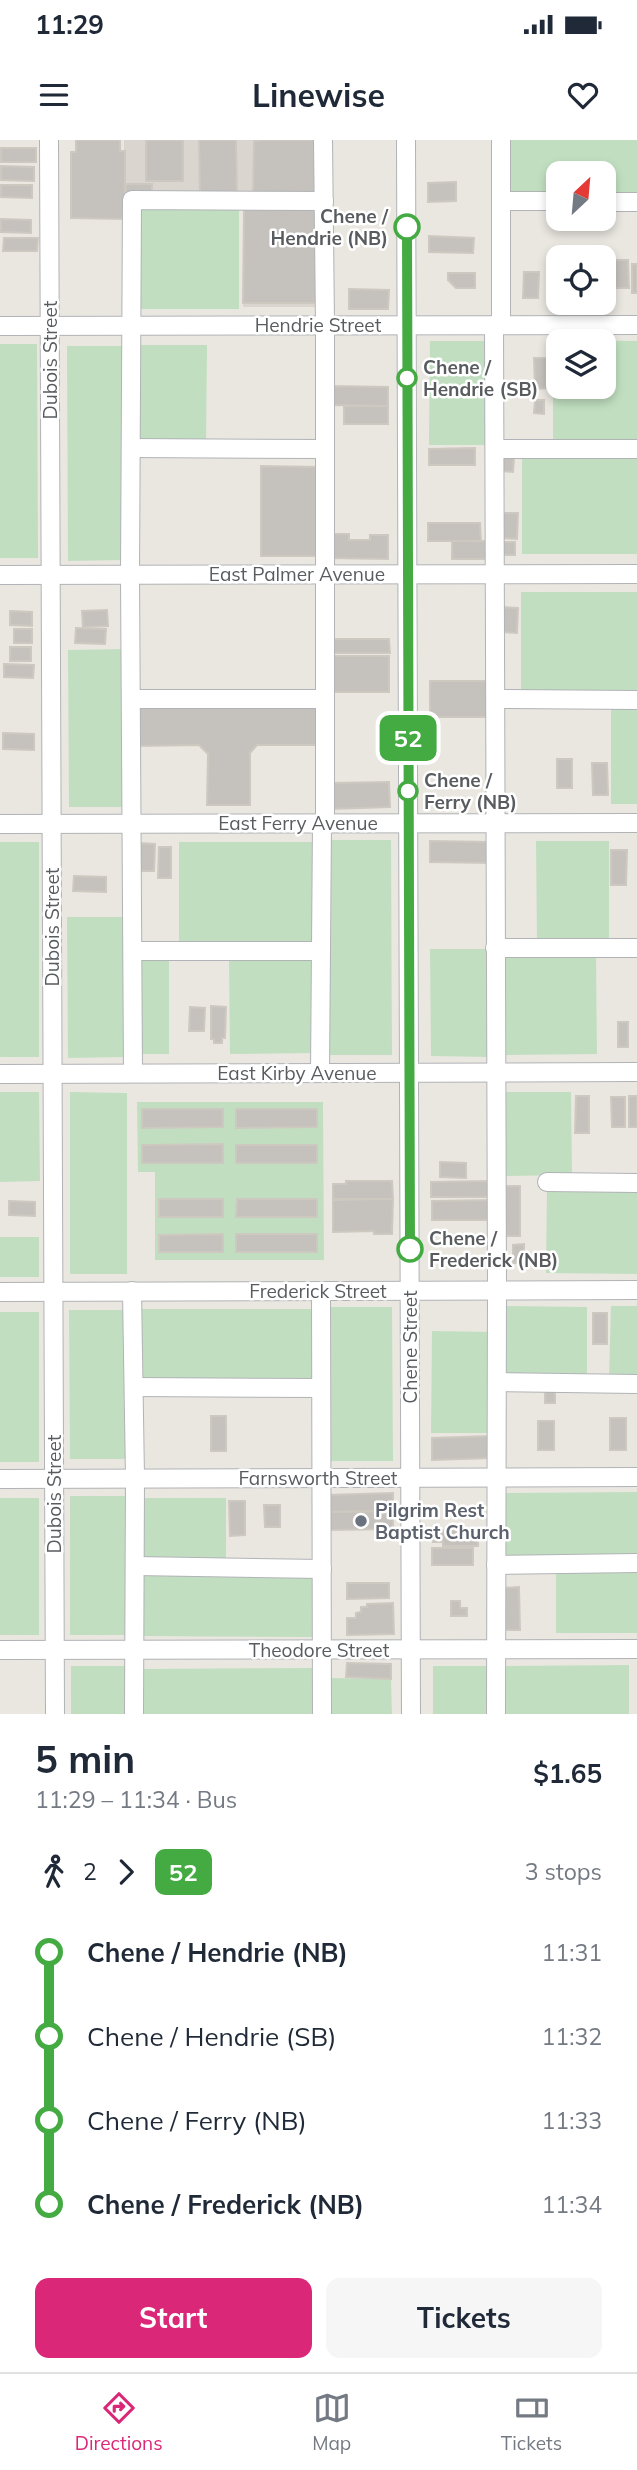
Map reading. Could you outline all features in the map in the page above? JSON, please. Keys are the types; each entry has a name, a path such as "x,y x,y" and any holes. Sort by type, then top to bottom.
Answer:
{"street":[{"name":"Dubois Street","path":"49,140 55,1714"},
{"path":"320,1073 326,325 323,140"},
{"name":"Chene Street","path":"406,140 411,1714"},
{"path":"496,1714 498,1290 495,449 501,140"},
{"path":"133,1073 130,575 132,200 324,201"},
{"path":"501,201 546,201"},
{"path":"616,202 637,202"},
{"name":"Hendrie Street","path":"0,326 637,325"},
{"path":"131,448 325,449"},
{"path":"495,449 637,449"},
{"name":"East Palmer Avenue","path":"0,575 637,574"},
{"path":"131,699 324,699"},
{"path":"496,699 637,700"},
{"name":"East Ferry Avenue","path":"0,824 637,823"},
{"path":"495,948 637,948"},
{"path":"133,951 321,951"},
{"name":"East Kirby Avenue","path":"0,1073 637,1072"},
{"path":"547,1182 637,1183"},
{"name":"Frederick Street","path":"0,1292 637,1290"},
{"path":"132,1291 135,1478 134,1714"},
{"path":"321,1291 322,1714"},
{"path":"497,1382 637,1384"},
{"path":"134,1387 321,1388"},
{"name":"Farnsworth Street","path":"0,1479 637,1477"},
{"path":"496,1566 637,1563"},
{"path":"135,1566 322,1569"},
{"name":"Theodore Street","path":"0,1650 637,1649"}],"shaded area":[{"path":"124,140 315,140 316,307 243,307 243,196 124,196"}],"green space":[{"path":"505,140 637,140 637,197 616,197 616,161 546,161 546,197 505,197"},
{"path":"137,208 239,208 239,309 138,309"},
{"path":"430,341 488,341 487,445 429,445"},
{"path":"616,341 637,341 637,441 553,440 553,399 616,399"},
{"path":"0,344 37,344 38,558 0,558"},
{"path":"135,345 207,345 206,444 135,443"},
{"path":"67,346 124,346 125,560 68,561"},
{"path":"522,457 637,457 637,554 522,554"},
{"path":"521,592 637,592 637,695 521,695"},
{"path":"125,649 126,807 69,807 68,650"},
{"path":"611,705 637,705 637,804 611,804"},
{"path":"327,840 391,840 392,1055 327,1055"},
{"path":"536,841 609,841 609,941 537,941"},
{"path":"0,842 39,842 39,1057 0,1057"},
{"path":"179,842 312,842 313,943 179,944"},
{"path":"67,917 126,917 127,1057 68,1058"},
{"path":"430,949 491,949 490,1057 431,1056"},
{"path":"596,954 597,1054 503,1055 501,955"},
{"path":"138,957 169,957 169,1054 138,1054"},
{"path":"229,958 316,958 317,1053 230,1054"},
{"path":"0,1092 39,1092 40,1181 0,1182"},
{"path":"70,1092 127,1093 127,1274 70,1274"},
{"path":"501,1092 571,1092 572,1175 502,1176"},
{"path":"137,1102 323,1102 324,1260 155,1260 155,1172 138,1172"},
{"path":"547,1188 637,1189 637,1274 546,1273"},
{"path":"0,1237 39,1237 39,1277 0,1277"},
{"path":"503,1306 587,1307 587,1376 503,1376"},
{"path":"611,1306 637,1306 637,1378 609,1378"},
{"path":"328,1307 392,1307 393,1461 329,1461"},
{"path":"139,1309 312,1309 313,1379 139,1379"},
{"path":"69,1310 127,1310 127,1459 70,1459"},
{"path":"0,1312 39,1312 39,1462 0,1462"},
{"path":"432,1331 493,1332 492,1433 431,1433"},
{"path":"637,1492 637,1558 502,1559 502,1493"},
{"path":"70,1496 128,1496 128,1635 70,1635"},
{"path":"0,1498 39,1498 39,1635 0,1635"},
{"path":"140,1498 226,1498 226,1563 140,1563"},
{"path":"556,1570 637,1570 637,1633 556,1633"},
{"path":"141,1573 317,1574 317,1637 141,1636"},
{"path":"629,1665 629,1714 500,1714 500,1666"},
{"path":"71,1666 128,1666 128,1714 71,1714"},
{"path":"433,1666 490,1666 490,1714 433,1714"},
{"path":"316,1668 316,1714 141,1714 140,1669"},
{"path":"328,1678 391,1679 392,1714 328,1714"}],"building":[{"path":"76,140 120,140 120,151 125,151 125,219 71,218 71,152 76,152"},
{"path":"146,140 183,140 183,181 146,181"},
{"path":"199,140 236,140 237,196 200,196"},
{"path":"317,140 316,195 253,194 254,141"},
{"path":"1,148 36,148 36,162 1,162"},
{"path":"1,166 34,167 34,181 1,180"},
{"path":"456,182 456,201 428,202 428,183"},
{"path":"126,184 152,184 152,198 125,198"},
{"path":"1,185 32,185 32,198 1,197"},
{"path":"244,210 316,210 316,303 243,303"},
{"path":"1,219 31,220 31,233 1,232"},
{"path":"429,236 474,238 473,253 429,252"},
{"path":"4,238 38,238 37,251 3,251"},
{"path":"616,260 628,260 629,288 616,288"},
{"path":"632,264 637,264 637,293 632,293"},
{"path":"524,272 539,272 538,298 523,298"},
{"path":"448,273 475,273 475,288 456,288 448,280"},
{"path":"349,289 389,290 388,309 349,309"},
{"path":"534,358 546,358 546,388 535,389"},
{"path":"329,386 388,387 388,406 328,405"},
{"path":"535,400 544,400 544,414 534,413"},
{"path":"344,406 388,406 388,424 344,424"},
{"path":"475,448 475,465 429,465 429,449"},
{"path":"503,457 514,458 513,472 502,471"},
{"path":"261,466 319,467 319,556 261,556"},
{"path":"501,513 518,513 517,539 500,538"},
{"path":"428,523 480,523 481,541 428,541"},
{"path":"328,534 349,534 349,540 370,540 370,535 388,535 388,559 328,558"},
{"path":"452,541 487,541 487,559 452,559"},
{"path":"500,542 515,542 515,555 500,555"},
{"path":"501,607 518,608 517,633 501,632"},
{"path":"107,610 108,626 83,627 82,611"},
{"path":"10,611 32,612 32,626 10,625"},
{"path":"76,628 106,629 105,644 75,643"},
{"path":"14,629 32,629 32,643 14,643"},
{"path":"329,639 389,639 390,653 329,653"},
{"path":"10,647 31,647 31,661 10,661"},
{"path":"330,656 389,656 389,692 330,692"},
{"path":"4,664 34,665 33,678 4,677"},
{"path":"430,681 491,681 491,717 430,717"},
{"path":"320,702 320,745 257,745 250,753 250,805 207,805 208,754 199,745 137,746 137,703"},
{"path":"3,733 34,734 34,750 3,749"},
{"path":"557,759 572,759 572,788 557,788"},
{"path":"592,763 607,763 608,795 593,795"},
{"path":"389,782 390,807 331,809 330,783"},
{"path":"430,841 491,842 491,863 430,862"},
{"path":"138,843 155,844 154,871 137,871"},
{"path":"159,847 171,847 171,878 158,878"},
{"path":"611,850 627,850 626,885 611,885"},
{"path":"74,876 106,877 106,892 73,891"},
{"path":"211,1006 226,1007 225,1038 222,1038 222,1043 214,1043 214,1039 211,1039"},
{"path":"190,1007 205,1008 204,1031 189,1031"},
{"path":"618,1022 628,1022 628,1047 618,1047"},
{"path":"576,1096 589,1096 589,1133 575,1133"},
{"path":"629,1096 637,1096 637,1127 629,1127"},
{"path":"611,1097 625,1097 625,1127 612,1127"},
{"path":"142,1109 223,1109 223,1127 142,1128"},
{"path":"236,1109 317,1109 317,1127 236,1128"},
{"path":"223,1144 223,1163 142,1163 142,1145"},
{"path":"236,1145 317,1145 317,1163 236,1163"},
{"path":"440,1162 466,1163 466,1178 440,1177"},
{"path":"346,1181 392,1181 393,1199 333,1199 333,1184 346,1184"},
{"path":"491,1181 491,1197 431,1197 431,1182"},
{"path":"506,1186 520,1186 520,1236 502,1236"},
{"path":"159,1199 223,1199 223,1217 159,1217"},
{"path":"237,1199 317,1199 317,1217 236,1217"},
{"path":"393,1199 392,1234 374,1234 374,1231 333,1232 333,1200"},
{"path":"493,1200 493,1220 432,1220 432,1201"},
{"path":"9,1201 35,1202 35,1216 9,1215"},
{"path":"223,1234 223,1252 159,1252 159,1235"},
{"path":"236,1234 317,1234 317,1252 236,1252"},
{"path":"524,1244 524,1263 513,1263 513,1245"},
{"path":"593,1313 607,1313 607,1344 593,1344"},
{"path":"545,1389 555,1390 555,1403 545,1403"},
{"path":"211,1416 226,1416 226,1451 211,1451"},
{"path":"610,1418 626,1418 626,1450 610,1450"},
{"path":"538,1421 554,1421 554,1450 538,1450"},
{"path":"490,1436 491,1458 432,1460 432,1438"},
{"path":"393,1493 393,1511 329,1512 328,1495"},
{"path":"229,1501 245,1501 245,1535 230,1536"},
{"path":"264,1505 280,1505 280,1527 265,1527"},
{"name":"Pilgrim Rest Baptist Church","path":"393,1511 393,1529 329,1530 329,1512"},
{"path":"432,1530 478,1530 478,1546 443,1546 443,1542 433,1542"},
{"path":"432,1548 473,1548 473,1565 432,1565"},
{"path":"347,1583 389,1583 389,1598 347,1599"},
{"path":"519,1587 520,1630 503,1630 502,1588"},
{"path":"451,1601 460,1601 460,1608 467,1608 467,1616 451,1616"},
{"path":"393,1603 394,1634 347,1635 347,1618 356,1618 361,1607 367,1607 367,1604"},
{"path":"347,1663 391,1664 391,1679 346,1677"}],"bus line":[{"name":"52","path":"407,227 410,1249"}],"place":[{"name":"Chene / Hendrie (NB)","path":"407,227"},
{"name":"Chene / Hendrie (SB)","path":"407,378"},
{"name":"Chene / Ferry (NB)","path":"408,791"},
{"name":"Chene / Frederick (NB)","path":"410,1249"},
{"name":"Pilgrim Rest Baptist Church","path":"361,1521"}]}
